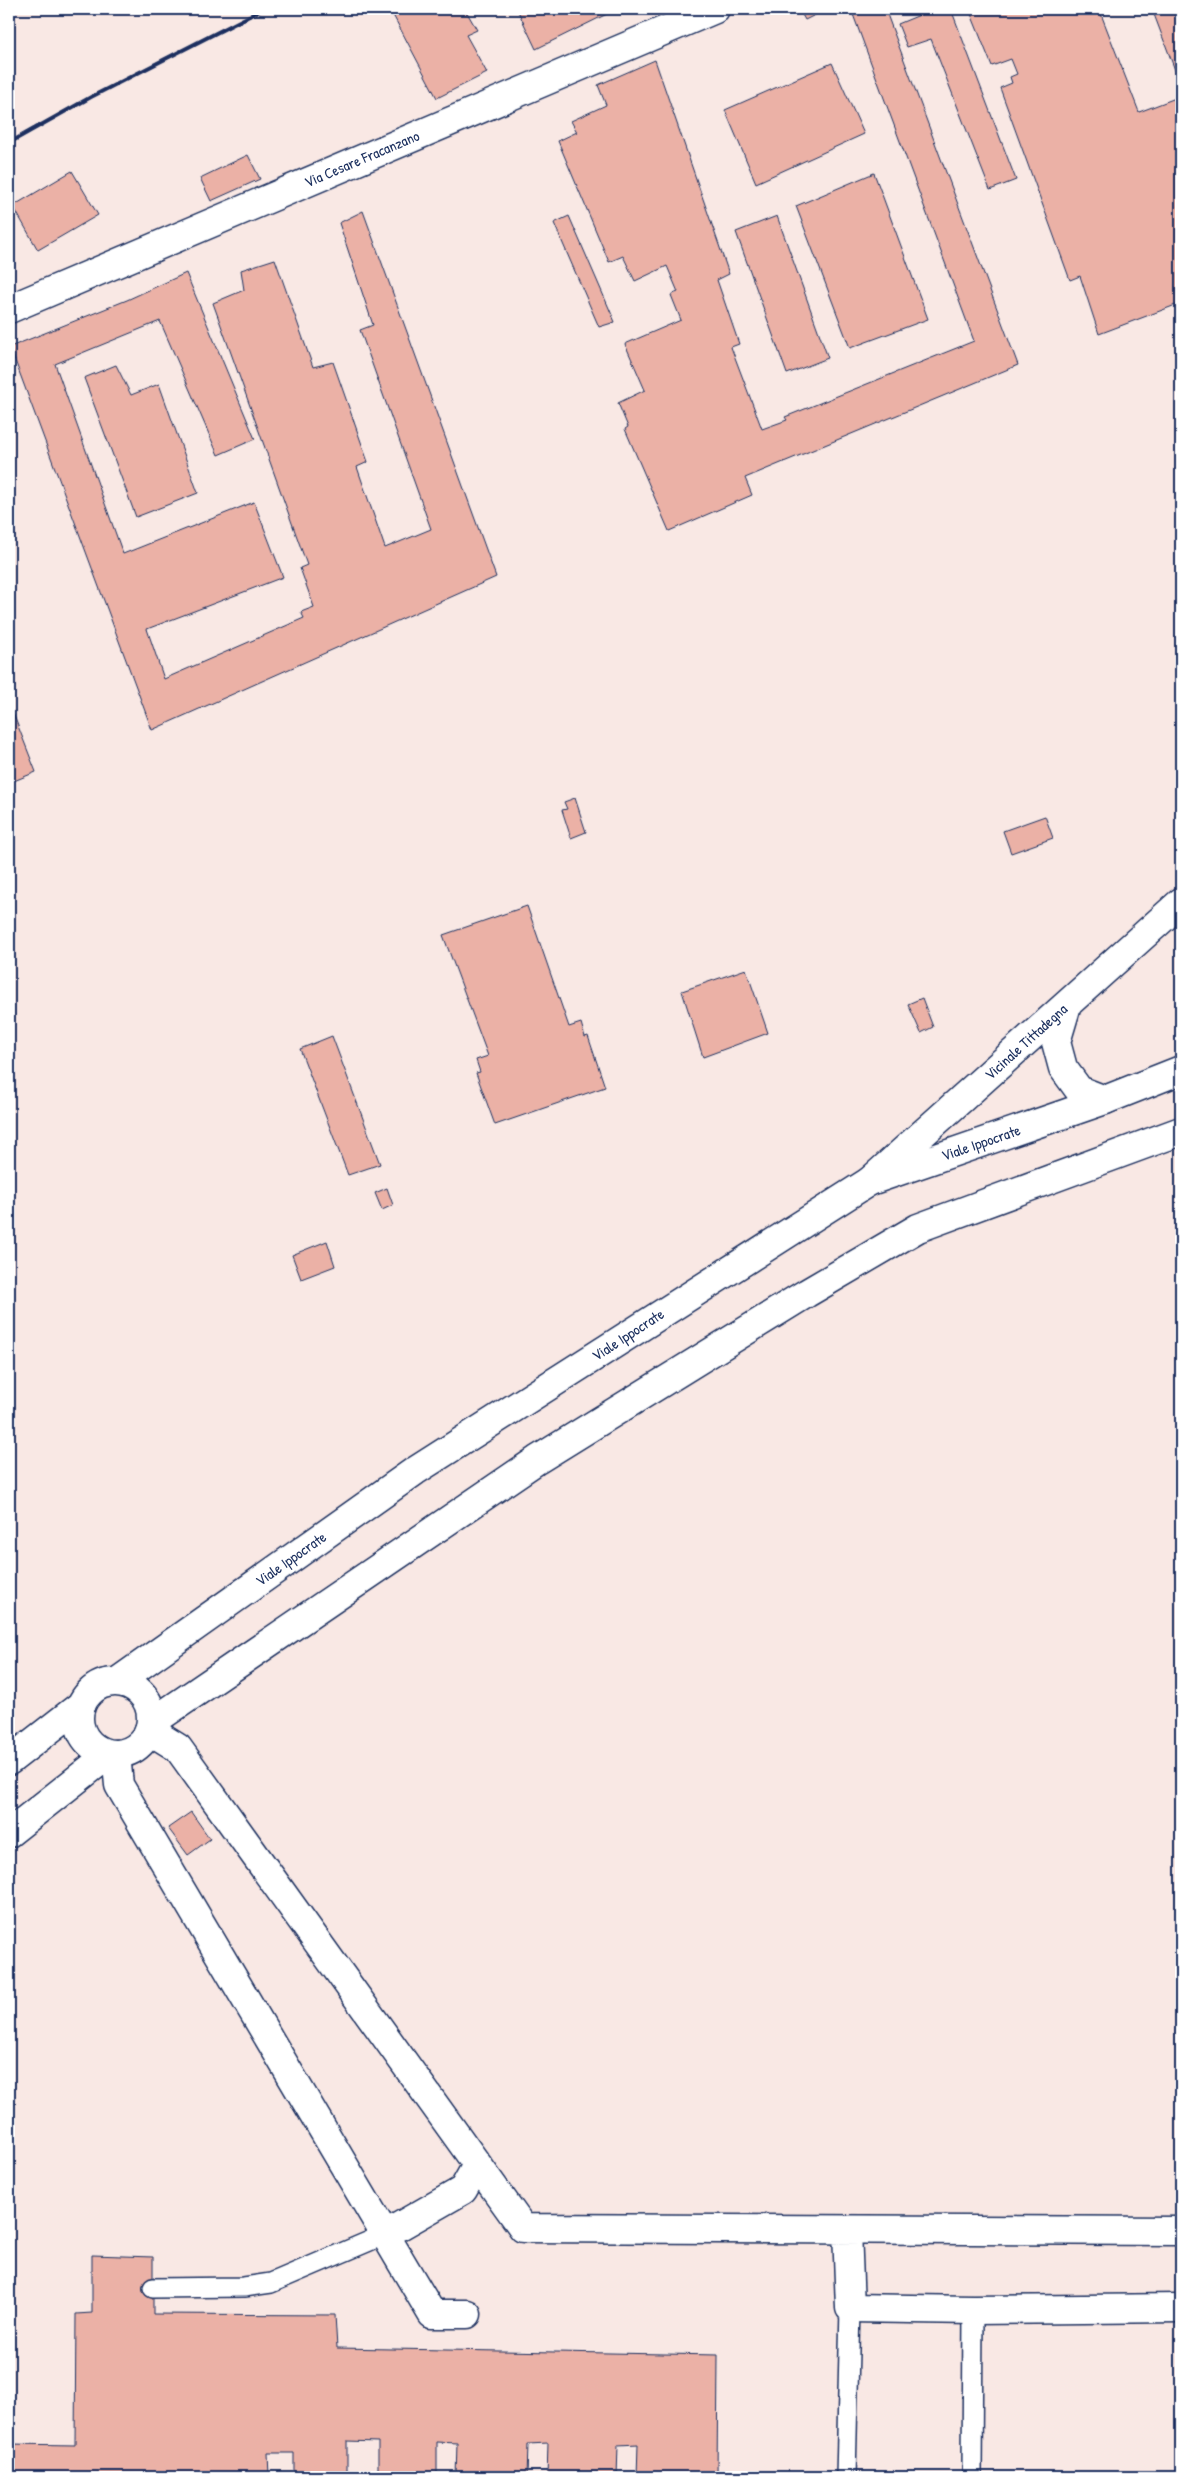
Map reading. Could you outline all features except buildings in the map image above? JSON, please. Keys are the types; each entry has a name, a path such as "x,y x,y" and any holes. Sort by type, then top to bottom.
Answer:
{"street":[{"name":"Via Cesare Fracanzano","path":"9,309 715,9"},
{"name":"Vicinale Tittadegna","path":"870,1181 1181,902"},
{"path":"1066,1005 1056,1042 1063,1068 1079,1090 1105,1100"},
{"name":"Viale Ippocrate","path":"9,1761 81,1705 95,1688 106,1683 117,1682 415,1471 870,1181 1105,1100 1181,1070"},
{"path":"9,1833 112,1754 132,1750 141,1743 150,1726 537,1460 807,1293 918,1228 1181,1131"},
{"path":"117,1682 128,1684 139,1691 146,1700 150,1711 150,1726"},
{"path":"81,1705 80,1726 84,1736 90,1744 112,1754"},
{"path":"150,1726 178,1748 523,2228 1181,2231"},
{"path":"112,1754 119,1785 432,2314 467,2314"},
{"path":"386,2234 463,2190 477,2165"},
{"path":"847,2230 850,2308 973,2310 1181,2308"}],"lane":[{"path":"153,2288 244,2287 271,2282 386,2234"},
{"path":"846,2477 850,2308"},
{"path":"972,2477 973,2310"}],"railway":[{"path":"9,143 91,97 263,9"}]}
